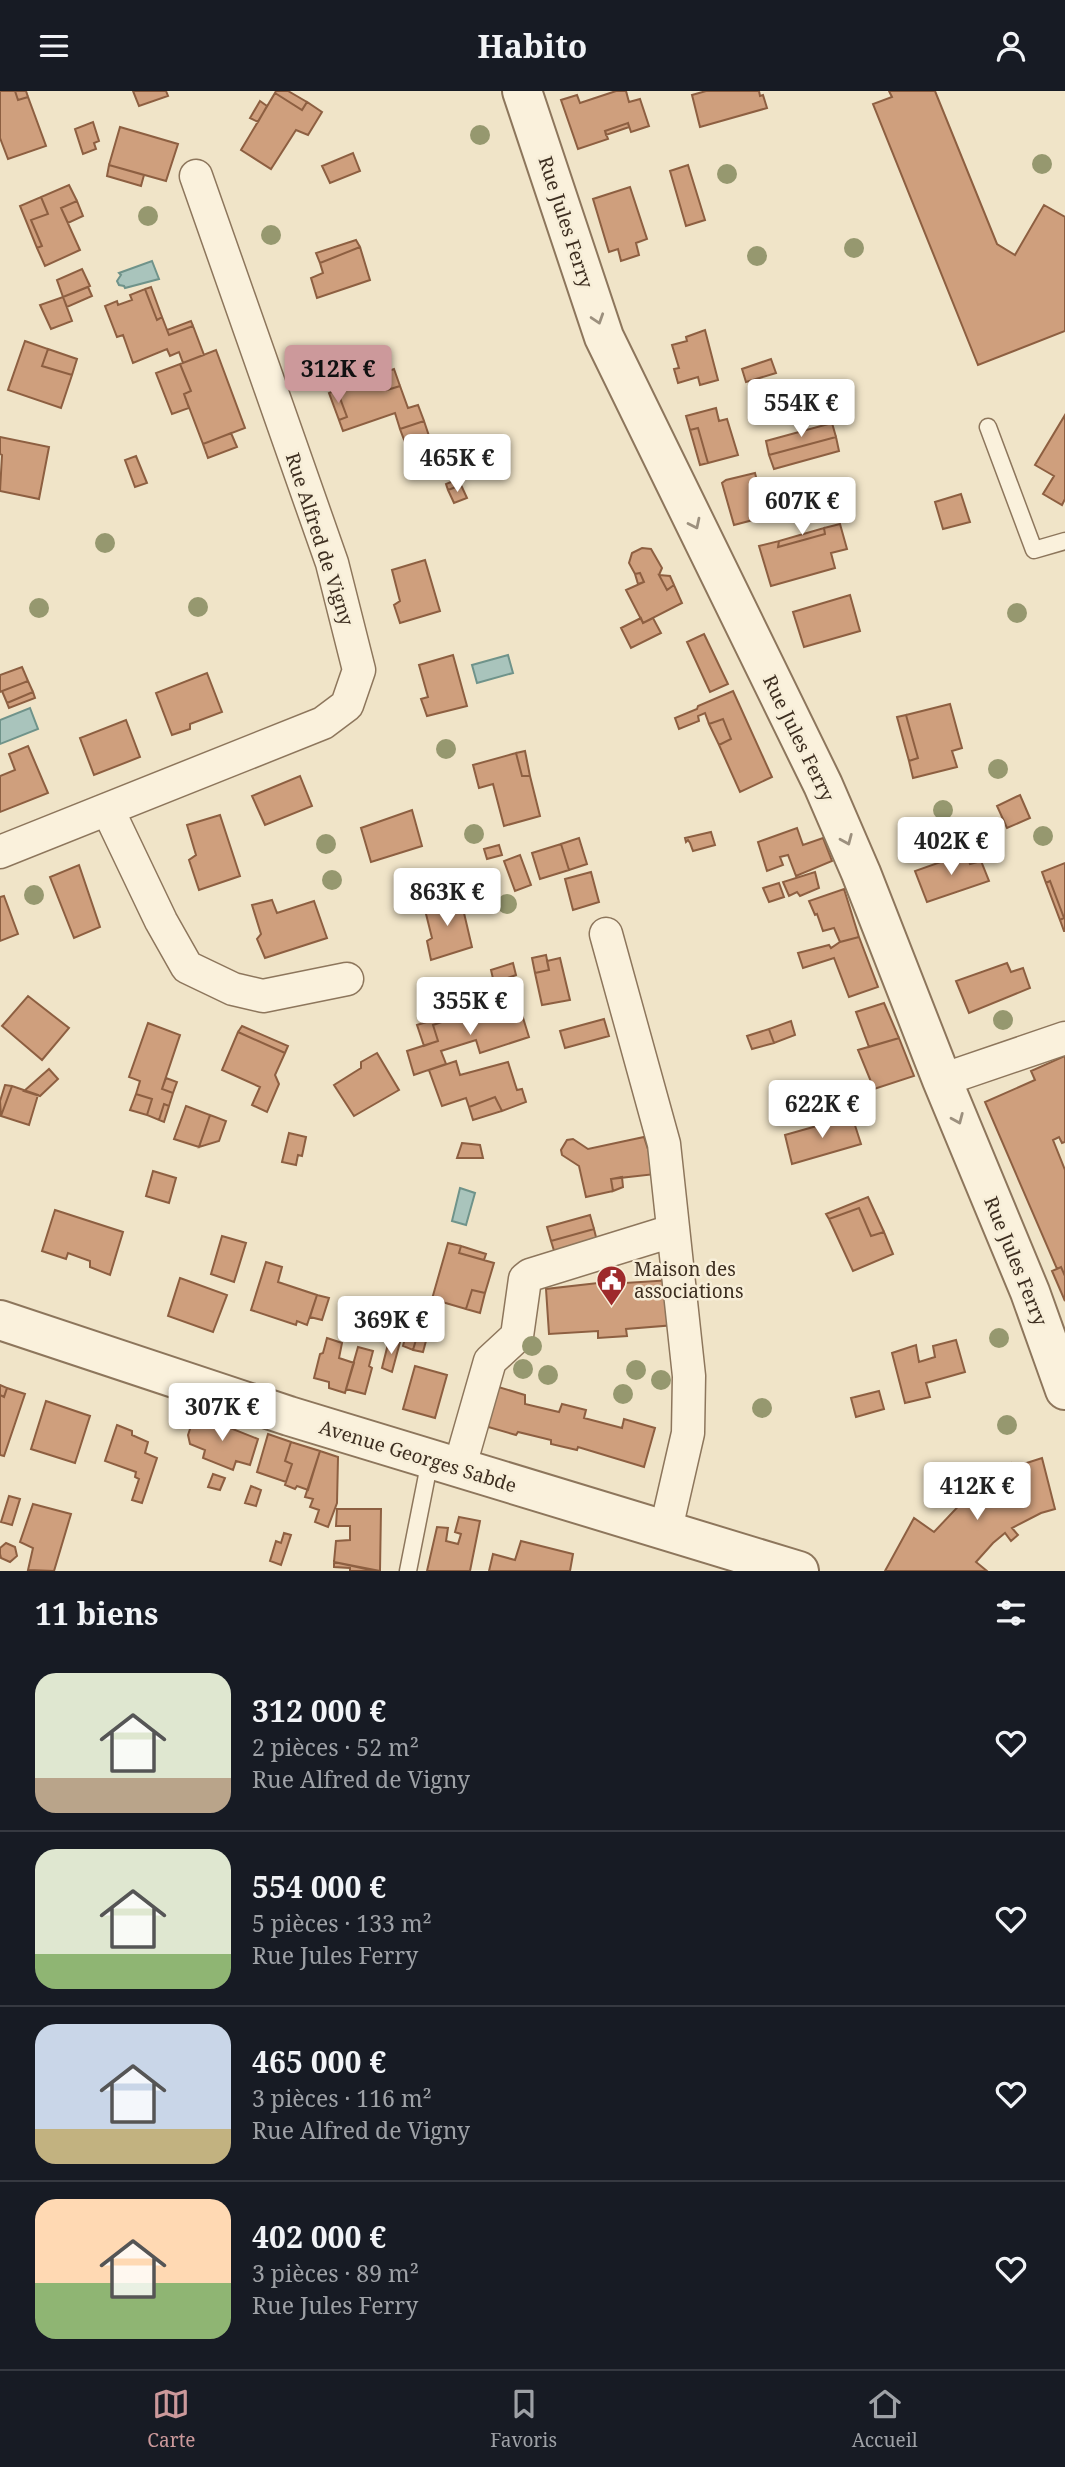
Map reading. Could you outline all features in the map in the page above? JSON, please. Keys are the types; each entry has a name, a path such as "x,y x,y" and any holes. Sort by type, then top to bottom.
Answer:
{"street":[{"name":"Rue Jules Ferry","path":"522,91 604,337 823,785 1030,1292 1065,1390"},
{"name":"Rue Alfred de Vigny","path":"0,852 323,723 347,705 359,670 332,563 196,176"},
{"path":"108,810 161,921 187,967 233,989 263,996 347,979"},
{"path":"606,934 664,1144 689,1388 688,1433 666,1529"},
{"path":"942,1080 1065,1038"},
{"path":"444,1464 489,1361 517,1336 525,1279 530,1275 672,1231"},
{"name":"Avenue Georges Sabde","path":"0,1320 289,1416 666,1529 778,1568"}],"lane":[{"path":"988,427 1034,550 1065,541"},
{"path":"408,1571 444,1464"}],"water":[{"path":"152,261 159,279 125,288 119,285 119,273"},
{"path":"508,655 513,673 477,683 472,665"},
{"path":"30,708 38,729 0,744 0,720"},
{"path":"460,1188 475,1193 466,1225 452,1221"}],"building":[{"path":"0,91 15,91 18,100 28,97 46,146 8,159 0,138"},
{"path":"15,91 26,91 28,97 18,100"},
{"path":"133,91 166,91 168,96 139,106"},
{"path":"288,91 307,102 302,110 275,93"},
{"path":"616,91 626,91 629,102 640,99 649,126 631,132 628,123 605,131 608,139 578,149 561,100 577,95 580,103"},
{"path":"706,91 759,91 767,108 700,127 692,95"},
{"path":"889,91 935,91 997,244 1015,255 1044,205 1065,217 1065,331 978,365 873,104 892,97"},
{"path":"275,93 302,110 307,102 322,112 308,135 296,130 271,169 241,150"},
{"path":"260,101 267,106 258,122 250,118"},
{"path":"93,122 99,141 94,143 96,149 83,154 75,129"},
{"path":"628,123 629,127 606,135 605,131"},
{"path":"120,127 178,144 166,181 109,165"},
{"path":"353,153 360,171 330,183 322,166"},
{"path":"109,165 144,175 141,186 107,176"},
{"path":"688,165 705,220 686,226 670,171"},
{"path":"69,185 77,201 61,208 80,250 45,266 37,248 42,246 31,220 48,214 41,197"},
{"path":"630,187 647,239 636,243 639,255 621,261 618,249 609,252 593,199"},
{"path":"41,197 48,214 31,220 42,246 37,248 20,206"},
{"path":"77,201 83,216 68,223 61,208"},
{"path":"356,240 360,247 320,263 316,253"},
{"path":"360,247 370,280 317,298 311,278 323,273 320,263"},
{"path":"82,269 90,286 63,297 57,280"},
{"path":"88,287 92,296 67,307 63,297"},
{"path":"151,287 162,317 157,320 145,289"},
{"path":"145,289 157,320 162,317 169,335 193,326 204,355 183,363 179,352 170,356 167,349 133,363 123,335 117,337 105,306 117,301 118,305 132,300 130,295"},
{"path":"63,297 72,321 51,329 40,305"},
{"path":"191,321 193,326 169,335 167,330"},
{"path":"705,330 718,380 700,385 698,377 678,383 674,369 679,368 672,345 687,341 686,337"},
{"path":"25,341 48,349 42,366 72,375 61,408 8,390"},
{"path":"48,349 77,359 72,375 42,366"},
{"path":"216,350 245,428 203,444 184,394 191,391 180,364"},
{"path":"771,359 776,373 746,382 742,369"},
{"path":"180,364 191,391 184,394 189,408 172,414 156,373"},
{"path":"394,369 400,386 387,390 380,374"},
{"path":"380,374 387,390 400,386 408,408 418,405 424,421 400,429 395,413 343,431 339,420 347,417 337,390"},
{"path":"337,390 347,417 339,420 329,393"},
{"path":"716,408 719,421 727,419 738,455 708,463 698,428 690,430 686,416"},
{"path":"1065,415 1065,499 1062,505 1043,494 1054,476 1035,465"},
{"path":"424,421 429,436 406,445 400,429"},
{"path":"832,423 836,437 769,455 766,441"},
{"path":"698,428 708,463 700,465 690,430"},
{"path":"231,433 237,447 208,458 203,444"},
{"path":"0,437 49,447 39,499 0,491"},
{"path":"836,437 839,451 774,469 769,455"},
{"path":"136,456 147,483 135,487 125,460"},
{"path":"755,473 762,501 772,499 776,514 734,525 722,483"},
{"path":"458,479 461,485 448,490 446,484"},
{"path":"461,485 467,498 454,503 448,490"},
{"path":"831,494 834,505 793,516 790,504"},
{"path":"961,494 970,522 943,529 935,502"},
{"path":"840,524 847,549 831,553 835,568 771,586 759,546 779,541 778,547 825,534 824,528"},
{"path":"824,528 825,534 778,547 779,541"},
{"path":"642,548 651,549 662,568 659,575 667,590 674,585 682,603 643,623 626,590 644,582 640,573 635,574 629,563 632,553"},
{"path":"425,560 440,611 400,623 394,605 400,601 392,570"},
{"path":"640,573 644,582 638,584 635,574"},
{"path":"659,575 670,576 674,585 667,590"},
{"path":"850,595 860,631 804,647 793,612"},
{"path":"641,618 643,623 653,618 661,633 631,648 621,628"},
{"path":"704,634 728,684 710,692 687,642"},
{"path":"453,655 467,706 427,716 421,699 428,697 419,665"},
{"path":"22,667 28,681 0,692 0,675"},
{"path":"207,673 222,712 190,724 190,729 172,735 156,693"},
{"path":"28,681 33,692 7,703 2,691"},
{"path":"733,691 772,777 740,792 719,745 731,739 723,719 709,724 705,713 698,716 699,721 679,729 675,718"},
{"path":"33,692 35,698 9,708 7,703"},
{"path":"950,704 962,748 952,751 957,767 913,778 909,761 918,758 906,715"},
{"path":"906,715 918,758 909,761 897,717"},
{"path":"723,719 731,739 719,745 709,724"},
{"path":"126,720 140,757 94,775 80,738"},
{"path":"28,746 48,793 0,812 0,776 15,770 9,754"},
{"path":"525,751 530,776 522,776 516,753"},
{"path":"516,753 522,776 530,776 540,816 504,826 493,784 479,788 473,765"},
{"path":"300,776 312,806 265,825 252,796"},
{"path":"1020,795 1030,818 1007,828 997,806"},
{"path":"412,810 422,846 371,862 361,828"},
{"path":"220,815 240,876 199,890 189,860 196,855 187,825"},
{"path":"797,828 803,845 823,838 832,861 796,876 788,855 780,857 783,865 767,871 758,842"},
{"path":"711,832 715,845 693,851 688,840 686,842 685,838"},
{"path":"579,838 587,864 569,870 561,844"},
{"path":"561,844 569,870 540,879 532,853"},
{"path":"499,845 502,855 487,859 484,849"},
{"path":"966,853 970,864 981,861 989,881 927,902 915,871"},
{"path":"520,855 531,885 515,891 504,861"},
{"path":"1065,863 1064,931 1060,920 1064,918 1050,881 1046,883 1042,872"},
{"path":"79,865 100,927 74,938 50,877"},
{"path":"591,872 599,902 573,910 565,879"},
{"path":"815,872 819,888 800,896 797,892 789,896 783,882"},
{"path":"1050,881 1064,918 1060,920 1046,883"},
{"path":"779,883 784,897 769,902 763,888"},
{"path":"844,889 859,937 840,942 834,928 823,931 809,901"},
{"path":"4,896 18,934 0,941 0,897"},
{"path":"460,896 472,947 431,960 427,941 432,938 424,906"},
{"path":"272,900 277,913 314,901 327,938 265,958 257,939 261,934 252,905"},
{"path":"859,937 878,987 849,997 834,958 803,968 798,953 829,945 831,948 840,942"},
{"path":"546,955 549,970 535,973 532,958"},
{"path":"560,958 570,1000 542,1005 535,973 549,970 547,961"},
{"path":"513,963 516,975 494,983 491,970"},
{"path":"1007,963 1011,972 1023,968 1030,988 969,1013 956,981"},
{"path":"28,996 69,1028 42,1060 2,1026"},
{"path":"518,1001 519,1005 471,1021 468,1013 433,1025 438,1041 424,1046 417,1025 471,1008 473,1016"},
{"path":"884,1003 899,1038 869,1047 856,1012"},
{"path":"519,1005 529,1037 480,1053 476,1040 441,1051 446,1064 414,1075 407,1051 438,1041 433,1025 468,1013 471,1021"},
{"path":"604,1019 609,1036 565,1048 560,1031"},
{"path":"791,1021 795,1035 774,1043 769,1029"},
{"path":"148,1023 180,1035 162,1089 173,1093 169,1106 164,1104 159,1120 147,1115 152,1099 136,1094 140,1081 129,1077"},
{"path":"242,1026 288,1046 285,1053 238,1032"},
{"path":"769,1029 774,1043 752,1049 747,1036"},
{"path":"238,1032 285,1053 275,1075 279,1084 267,1112 252,1105 260,1087 222,1070"},
{"path":"899,1038 914,1076 874,1089 858,1050"},
{"path":"377,1053 399,1090 354,1116 334,1085 361,1068 361,1062"},
{"path":"1065,1056 1065,1142 1062,1143 1059,1137 1053,1140 1065,1170 1065,1276 1061,1267 1057,1269 985,1102 1035,1080 1031,1071"},
{"path":"456,1061 460,1075 508,1062 517,1090 522,1089 526,1102 502,1111 495,1097 469,1107 466,1098 442,1106 429,1070"},
{"path":"49,1069 58,1079 40,1096 24,1091"},
{"path":"166,1078 177,1082 173,1093 162,1089"},
{"path":"5,1085 12,1086 1,1116 0,1101"},
{"path":"12,1086 38,1095 29,1125 1,1116"},
{"path":"136,1094 152,1099 147,1115 130,1110"},
{"path":"495,1097 502,1111 473,1120 469,1107"},
{"path":"164,1104 169,1106 164,1122 159,1120"},
{"path":"186,1106 210,1115 199,1147 174,1139"},
{"path":"210,1115 226,1121 219,1141 199,1147"},
{"path":"852,1116 861,1144 792,1164 785,1135"},
{"path":"289,1133 306,1137 302,1156 298,1155 296,1165 282,1162"},
{"path":"644,1137 656,1174 611,1179 613,1191 586,1197 579,1166 562,1155 561,1150 567,1140 573,1139 588,1149"},
{"path":"462,1143 480,1145 483,1158 457,1158"},
{"path":"153,1171 176,1178 169,1203 146,1196"},
{"path":"622,1177 623,1187 613,1191 611,1179"},
{"path":"868,1197 884,1232 871,1236 859,1208 829,1219 826,1214"},
{"path":"859,1208 871,1236 884,1232 893,1254 853,1271 829,1219"},
{"path":"55,1210 123,1232 110,1275 90,1267 90,1261 68,1253 66,1259 42,1251"},
{"path":"590,1215 594,1229 551,1241 547,1227"},
{"path":"594,1229 598,1245 556,1257 551,1241"},
{"path":"222,1236 246,1243 234,1282 211,1274"},
{"path":"448,1243 461,1246 459,1253 494,1263 485,1293 472,1290 466,1309 432,1299"},
{"path":"461,1246 486,1254 484,1260 459,1253"},
{"path":"266,1262 282,1267 278,1282 317,1295 307,1325 297,1321 296,1325 251,1310"},
{"path":"1061,1267 1065,1276 1065,1301 1052,1271"},
{"path":"180,1278 227,1295 213,1332 168,1316"},
{"name":"Maison des associations","path":"624,1280 625,1283 672,1280 675,1325 626,1329 627,1336 598,1338 598,1331 549,1334 546,1289"},
{"path":"472,1290 485,1293 480,1313 466,1309"},
{"path":"317,1295 329,1298 322,1320 310,1317"},
{"path":"410,1319 421,1323 413,1350 403,1346"},
{"path":"421,1323 430,1326 423,1352 413,1350"},
{"path":"327,1338 342,1343 339,1358 354,1363 345,1393 329,1388 329,1382 314,1378"},
{"path":"395,1340 400,1342 392,1372 382,1368 388,1344 393,1345"},
{"path":"956,1340 965,1372 926,1383 930,1397 905,1403 892,1353 916,1345 919,1362 935,1357 933,1346"},
{"path":"358,1347 373,1351 369,1366 372,1368 365,1394 346,1389"},
{"path":"415,1366 447,1375 435,1418 403,1409"},
{"path":"0,1385 7,1388 4,1397 0,1395"},
{"path":"495,1386 525,1395 525,1404 559,1412 562,1404 586,1410 584,1418 622,1428 624,1419 655,1428 644,1467 578,1447 577,1450 551,1444 551,1440 518,1432 516,1435 485,1426"},
{"path":"7,1388 25,1394 4,1456 0,1455 0,1395 4,1397"},
{"path":"879,1391 884,1409 856,1417 851,1398"},
{"path":"46,1401 90,1416 75,1463 31,1449"},
{"path":"195,1414 258,1439 250,1465 236,1461 233,1470 203,1458 205,1450 190,1444 188,1435"},
{"path":"117,1425 148,1442 145,1453 157,1458 142,1503 132,1500 139,1479 135,1477 136,1472 105,1461"},
{"path":"268,1434 291,1442 285,1461 292,1464 286,1482 257,1472"},
{"path":"291,1442 320,1451 308,1490 285,1485 292,1464 285,1461"},
{"path":"320,1451 338,1457 337,1503 328,1527 315,1522 319,1510 310,1507 313,1499 305,1497"},
{"path":"1042,1458 1055,1509 1012,1528 1018,1535 1011,1541 1005,1533 993,1543 976,1562 987,1571 885,1571 914,1518 934,1532 969,1495 963,1487 978,1476 984,1483 998,1475 996,1471 1011,1463 1014,1467"},
{"path":"213,1474 225,1478 220,1490 208,1487"},
{"path":"251,1486 261,1490 256,1506 245,1503"},
{"path":"9,1496 20,1499 12,1525 1,1522"},
{"path":"33,1504 71,1514 54,1571 28,1570 33,1548 20,1542"},
{"path":"337,1509 381,1509 380,1571 334,1562 336,1541 350,1540 350,1526 336,1526"},
{"path":"459,1517 480,1521 470,1571 427,1571 437,1527 448,1528 446,1541 458,1544 461,1534 455,1532"},
{"path":"284,1533 291,1535 281,1565 270,1561 276,1541 281,1543"},
{"path":"521,1541 573,1554 570,1571 489,1571 493,1554 515,1560"},
{"path":"6,1543 15,1547 17,1556 10,1562 1,1558 0,1554 0,1548"},
{"path":"334,1562 375,1571 350,1571 350,1568 334,1567"}],"place":[{"name":"Maison des associations","path":"611,1307"}]}
